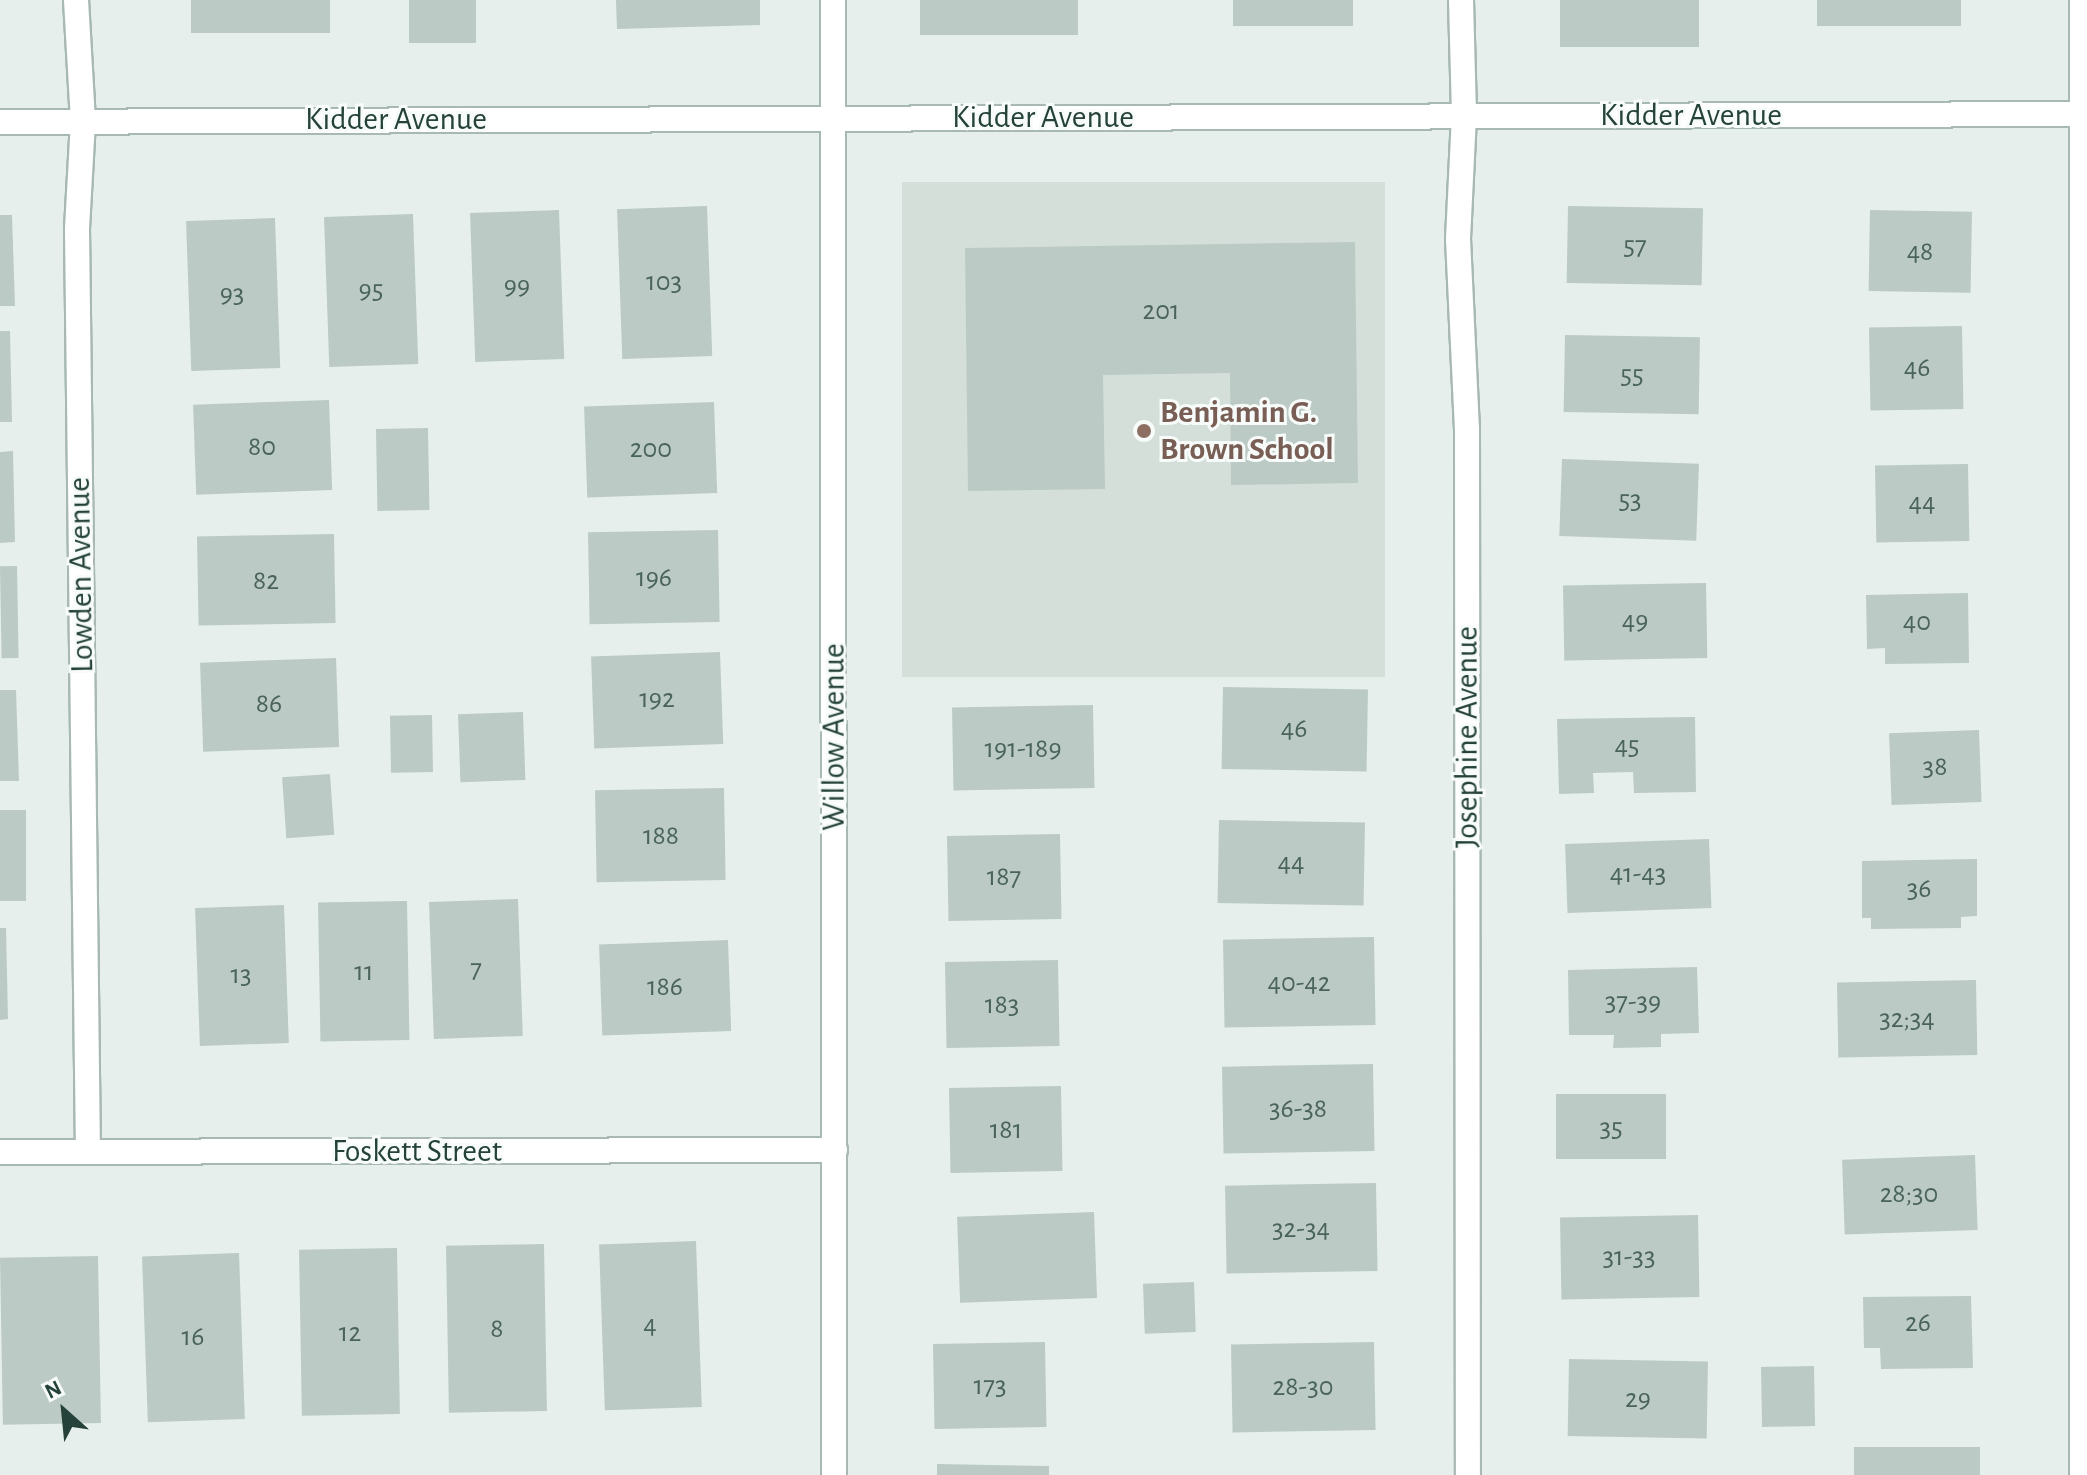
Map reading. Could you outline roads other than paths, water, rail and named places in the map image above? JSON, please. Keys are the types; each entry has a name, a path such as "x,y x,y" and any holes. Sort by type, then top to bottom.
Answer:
{"street":[{"name":"Lowden Avenue","path":"76,0 83,121 77,229 88,1151"},
{"name":"Willow Avenue","path":"833,0 834,1475"},
{"name":"Josephine Avenue","path":"1461,0 1464,116 1458,239 1467,429 1468,1475"},
{"path":"2082,0 2082,1475"},
{"name":"Kidder Avenue","path":"0,122 2084,114"},
{"name":"Foskett Street","path":"0,1152 835,1150"}],"place":[{"name":"Benjamin G. Brown School","path":"1144,431"}]}
